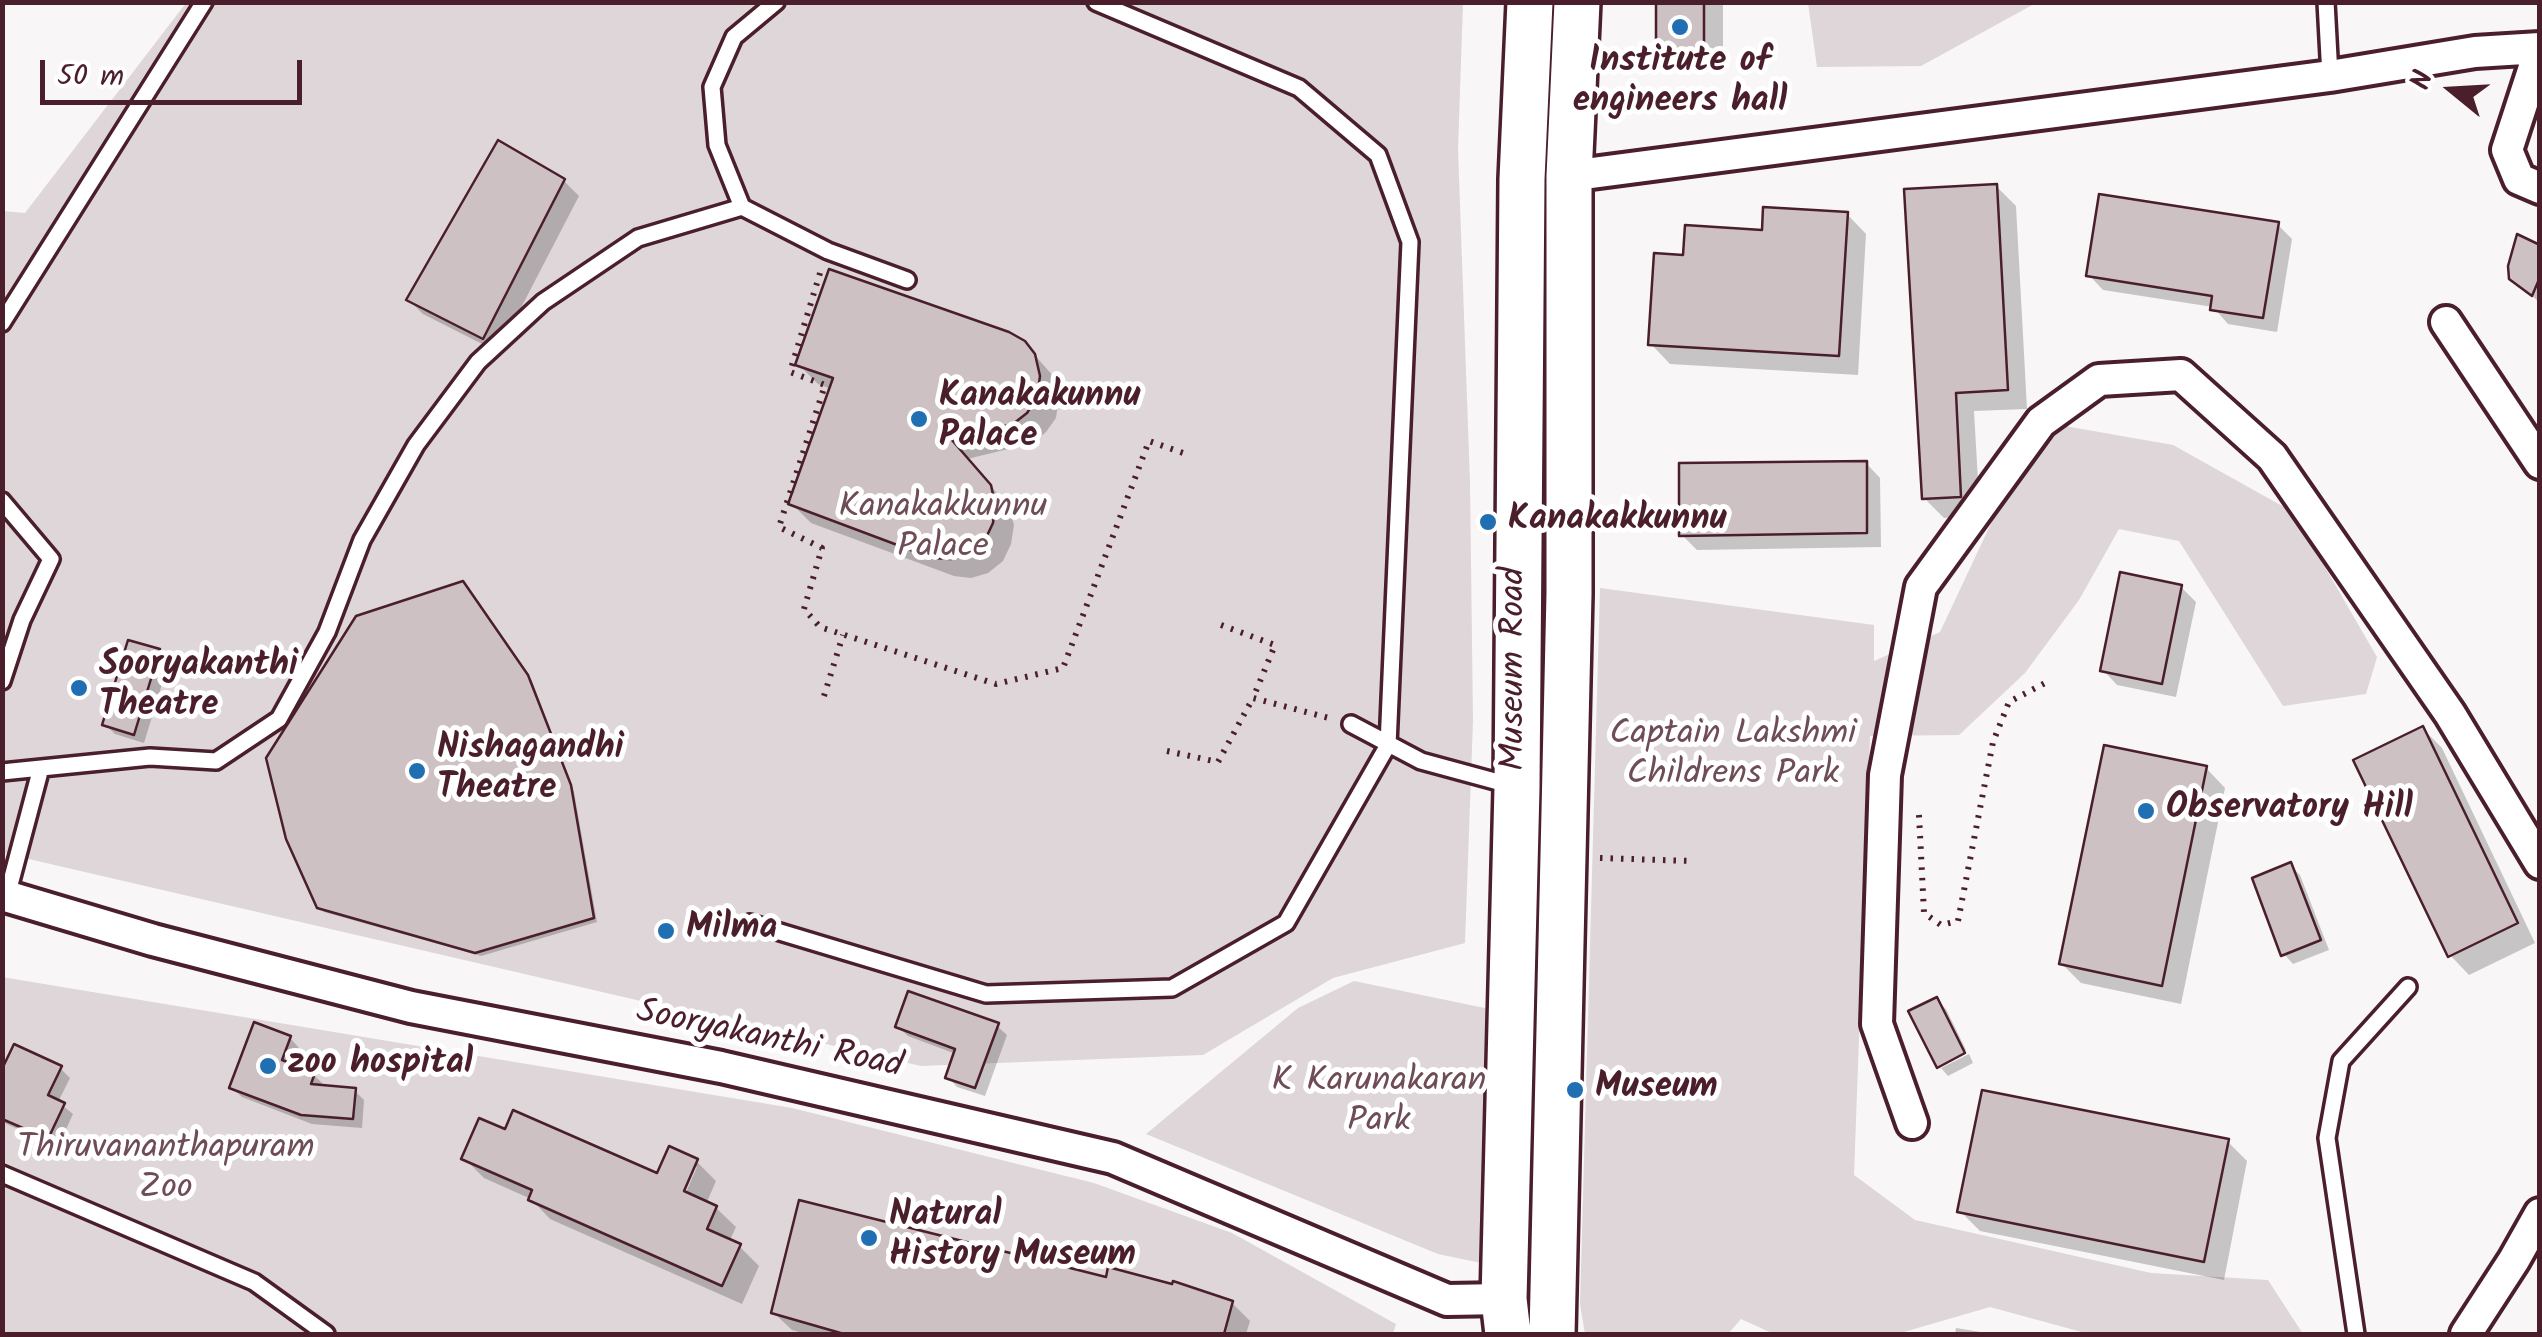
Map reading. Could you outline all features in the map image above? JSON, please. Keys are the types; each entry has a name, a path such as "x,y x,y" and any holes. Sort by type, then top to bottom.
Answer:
{"main road":[{"name":"Museum Road","path":"1506,1316 1522,178 1530,2"},
{"name":"Museum Road","path":"1552,1334 1569,574 1570,176 1578,2"}],"street":[{"path":"1570,176 2330,76 2474,52 2540,48 2507,150 2519,180 2540,188"},
{"path":"2446,322 2540,463"},
{"path":"1912,1123 1878,1024 1885,776 1922,588 2041,422 2099,380 2181,375 2272,458 2450,714 2540,862"},
{"name":"Sooryakanthi Road","path":"4,895 154,940 411,1007 720,1067 1113,1158 1447,1300 1506,1316"},
{"path":"2466,1334 2540,1214"}],"lane":[{"path":"2,323 204,2"},
{"path":"776,2 734,36 712,87 717,145 742,207 828,251 907,280"},
{"path":"750,923 986,994 1172,988 1286,923 1388,744 1410,242 1378,156 1299,88 1096,2"},
{"path":"2326,2 2330,76"},
{"path":"2,772 150,758 216,761 279,720 328,632 362,540 416,444 478,362 544,302 638,238 742,207"},
{"path":"2,500 51,559 22,620 2,681"},
{"path":"1351,724 1421,760 1516,788"},
{"path":"4,895 41,768"},
{"path":"2356,1334 2328,1138 2341,1061 2408,987"},
{"path":"2,1174 254,1282 326,1334"}],"path":[{"path":"828,251 790,372 825,386 779,527 822,548 804,608 820,627 996,684 1063,668 1150,441 1189,455"},
{"path":"1167,751 1218,762 1253,698 1275,645 1221,625"},
{"path":"824,696 843,635"},
{"path":"1885,776 1906,785 1918,804 1924,913 1940,925 1958,921 1993,742 2009,702 2048,682"},
{"path":"1253,698 1351,724"},
{"path":"1564,856 1691,861"}],"green space":[{"path":"1808,2 2036,3 1921,66 1817,67"},
{"name":"Kanakakkunnu Palace","path":"186,3 1463,3 1458,149 1470,483 1473,720 1465,943 1333,978 1203,1055 921,1066 3,853 2,211 25,213"},
{"name":"Captain Lakshmi Childrens Park","path":"2059,425 2173,445 2293,512 2377,657 2366,694 2283,706 2179,541 2119,529 2079,600 2025,673 1959,735 1870,736 1854,1175 1915,1220 2151,1273 2268,1280 2303,1334 2089,1334 1990,1307 1897,1334 1774,1334 1741,1319 1728,1334 1585,1334 1580,1304 1600,588 1874,625 1874,661 1940,632 2011,481"},
{"name":"Thiruvananthapuram Zoo","path":"2,977 792,1108 1094,1183 1232,1233 1396,1324 1393,1334 3,1334"},
{"name":"K Karunakaran Park","path":"1354,981 1499,1011 1486,1264 1438,1254 1146,1134 1298,1008"}],"building":[{"name":"Institute of engineers hall","path":"1656,2 1704,2 1704,51 1656,51"},
{"path":"498,140 565,179 483,339 406,300"},
{"path":"1997,184 2008,390 1956,393 1961,497 1922,499 1904,189"},
{"path":"2099,194 2279,222 2263,318 2210,310 2212,296 2086,276"},
{"path":"1763,207 1848,212 1839,356 1648,345 1654,253 1683,255 1685,225 1762,230"},
{"path":"2517,234 2540,245 2540,277 2532,296 2509,279 2508,266"},
{"name":"Kanakakunnu Palace","path":"829,269 1009,332 1025,341 1035,354 1040,376 1037,398 1027,413 1013,424 951,439 991,485 995,504 993,523 984,542 968,554 951,559 932,558 788,504 833,378 795,365"},
{"path":"1867,461 1867,533 1679,536 1679,463"},
{"path":"2120,572 2182,585 2162,684 2100,671"},
{"name":"Nishagandhi Theatre","path":"463,581 528,675 571,785 594,918 475,953 317,908 286,839 266,758 356,616"},
{"path":"128,640 160,649 134,735 102,725"},
{"path":"2423,726 2518,923 2448,957 2353,760"},
{"path":"2104,745 2207,766 2162,986 2059,964"},
{"path":"2291,862 2321,940 2281,956 2252,878"},
{"path":"908,991 999,1023 975,1088 945,1078 955,1049 895,1027"},
{"path":"1937,997 1965,1053 1937,1068 1908,1011"},
{"name":"zoo hospital","path":"254,1022 291,1036 282,1060 315,1073 311,1084 356,1088 353,1119 301,1115 229,1088"},
{"path":"14,1044 62,1066 48,1095 65,1103 48,1139 2,1119 2,1069"},
{"path":"1982,1090 2229,1139 2204,1262 1957,1212"},
{"path":"513,1110 657,1173 669,1146 698,1159 684,1191 717,1206 707,1229 741,1244 722,1286 528,1200 532,1190 461,1159 479,1118 505,1129"},
{"name":"Natural History Museum","path":"799,1200 1106,1277 1108,1267 1172,1284 1173,1281 1233,1301 1224,1334 844,1334 771,1313"}],"place":[{"name":"Institute of engineers hall","path":"1680,27"},
{"name":"Kanakakunnu Palace","path":"919,419"},
{"name":"Kanakakkunnu","path":"1488,522"},
{"name":"Sooryakanthi Theatre","path":"79,688"},
{"name":"Nishagandhi Theatre","path":"417,771"},
{"name":"Observatory Hill","path":"2146,811"},
{"name":"Milma","path":"666,931"},
{"name":"zoo hospital","path":"268,1066"},
{"name":"Museum","path":"1575,1090"},
{"name":"Natural History Museum","path":"869,1238"}]}
